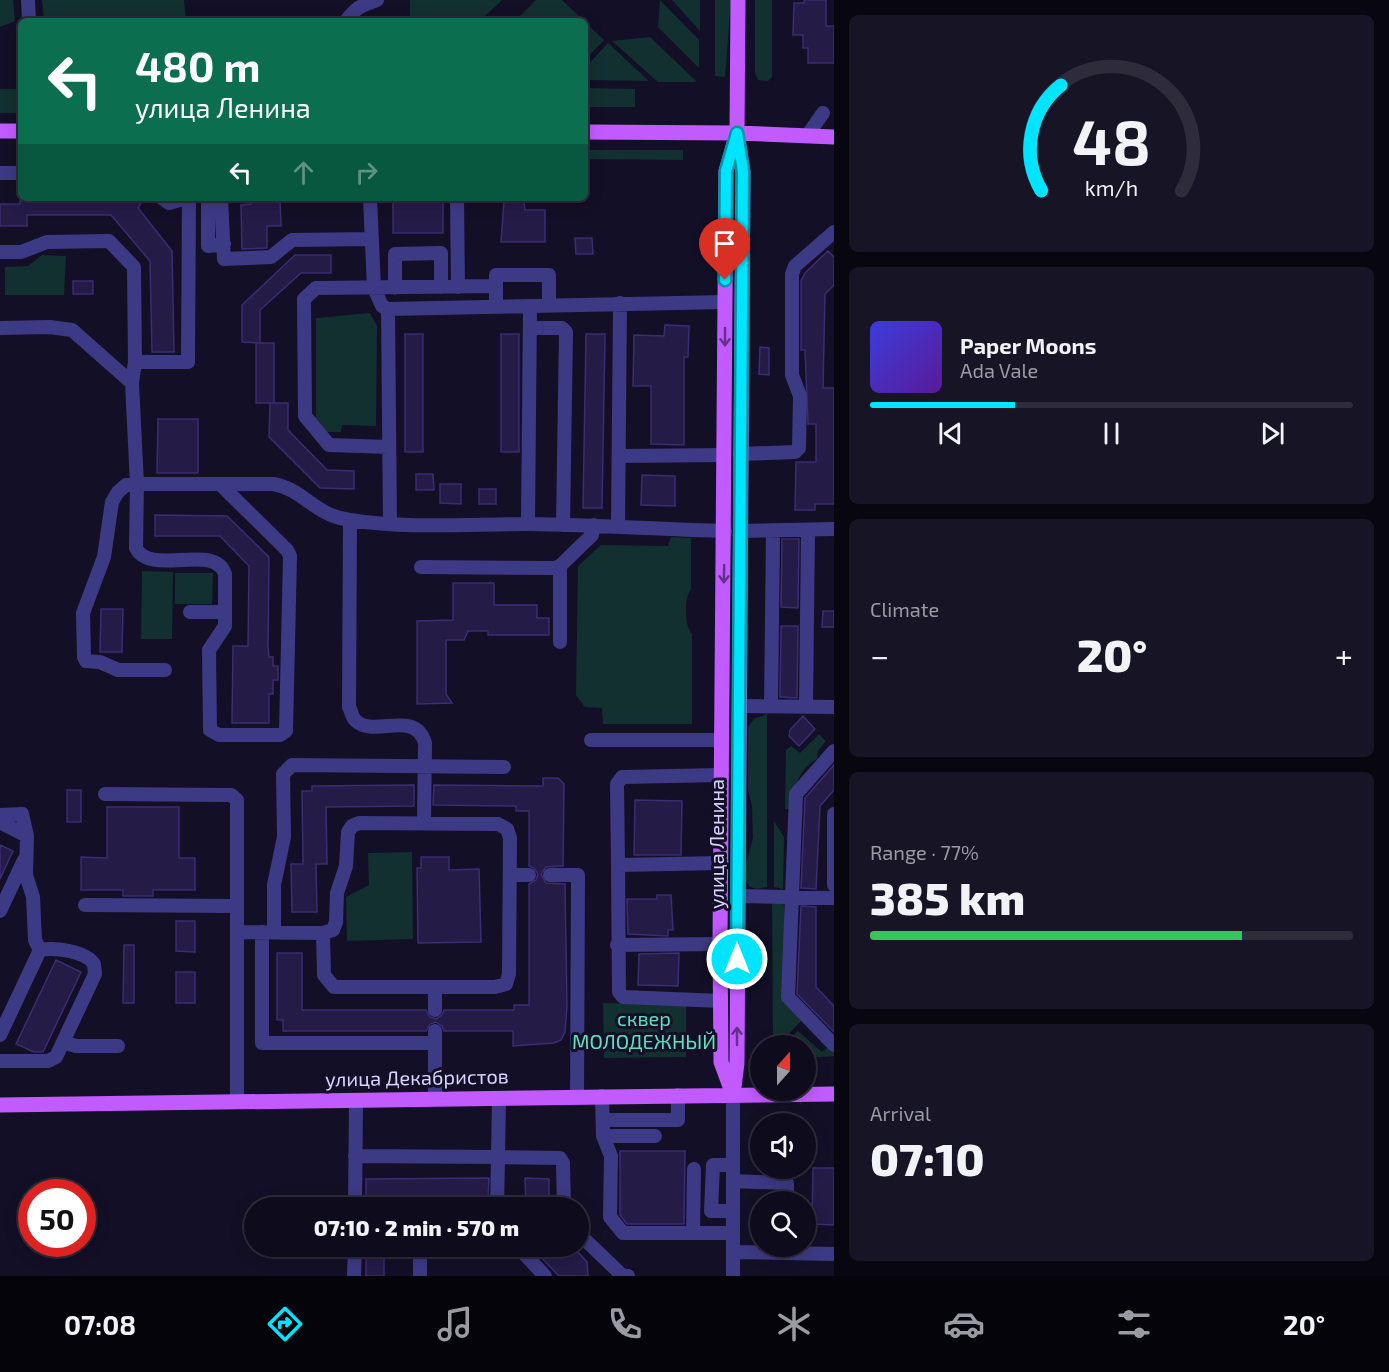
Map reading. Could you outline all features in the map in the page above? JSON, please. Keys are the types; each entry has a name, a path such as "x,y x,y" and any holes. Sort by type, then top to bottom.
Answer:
{"main road":[{"name":"улица Ленина","path":"733,1095 737,1062 743,172 737,133 738,0"},
{"path":"0,130 18,131"},
{"path":"588,132 737,133 834,137"},
{"name":"улица Ленина","path":"733,1095 721,1062 720,944 726,171 737,133"},
{"path":"724,485 741,485"},
{"path":"722,740 738,740"},
{"name":"улица Декабристов","path":"0,1105 834,1094"}],"street":[{"path":"28,0 28,18"},
{"path":"348,18 354,9 367,1 377,0"},
{"path":"807,136 823,113"},
{"path":"0,173 18,173"},
{"path":"135,362 188,362 188,201"},
{"path":"208,201 208,246 224,244"},
{"path":"221,201 224,259 271,257 292,240 372,239"},
{"path":"370,201 374,288 382,306 388,309 725,302"},
{"path":"457,201 458,287"},
{"path":"740,454 795,452 800,448 800,396 792,375 792,274 795,266 834,232"},
{"path":"0,252 21,252 47,242 109,241 134,267 135,362 132,383 137,484 136,548 139,553 150,559 216,562 225,574 225,612 223,630 209,650 210,730 219,735 280,735 287,727 290,556 287,550 220,484"},
{"path":"395,288 394,254 441,253 441,287"},
{"path":"496,306 496,275 549,275 549,305"},
{"path":"389,447 329,445 305,416 304,299 316,288 496,286"},
{"path":"618,526 621,303"},
{"path":"528,524 530,306"},
{"path":"388,309 390,524"},
{"path":"0,328 50,327 72,330 99,350 132,383"},
{"path":"530,328 562,328 566,332 563,525"},
{"path":"619,456 724,455"},
{"path":"165,670 118,670 100,663 86,661 84,657 83,613 104,557 112,502 118,492 126,486 137,484 284,486 323,513 350,520 390,524 594,525 724,531"},
{"path":"350,520 349,707 354,720 365,725 413,726 423,735 425,743 424,823"},
{"path":"421,567 560,566 592,535 594,525"},
{"path":"741,531 834,529"},
{"path":"806,707 808,530"},
{"path":"771,706 773,531"},
{"path":"560,566 560,642"},
{"path":"189,612 225,612"},
{"path":"739,706 834,707"},
{"path":"591,740 722,740"},
{"path":"834,750 796,794 788,997 834,1045"},
{"path":"435,1099 435,1037 262,1043 268,932 274,885 284,837 283,774 286,768 292,765 504,767"},
{"path":"721,775 622,777 616,784 618,992 623,997 721,1001"},
{"path":"105,794 231,795 237,800 237,1101"},
{"path":"0,815 22,814 27,836 26,875 32,891 34,940 40,950"},
{"path":"834,814 834,885"},
{"path":"0,822 27,836"},
{"path":"237,932 323,933 333,930 336,922 337,893 346,866 348,832 352,826 359,823 498,824 507,829 510,875 509,974 506,984 495,987 334,987 324,975 323,933"},
{"path":"0,911 27,855"},
{"path":"618,865 722,863"},
{"path":"510,875 529,875"},
{"path":"550,875 578,875 577,1097"},
{"path":"738,896 834,898"},
{"path":"85,905 237,906"},
{"path":"617,945 720,944"},
{"path":"0,1061 48,1061 56,1057 96,969 87,958 56,949 40,950"},
{"path":"0,1035 40,950"},
{"path":"435,987 435,1010"},
{"path":"63,1042 76,1046 118,1046"},
{"path":"603,1120 678,1120 678,1095"},
{"path":"733,1095 733,1276"},
{"path":"603,1096 603,1136 611,1156 610,1217 623,1233 733,1233"},
{"path":"497,1197 499,1098"},
{"path":"355,1197 356,1100"},
{"path":"603,1136 655,1136"},
{"path":"356,1156 560,1158 563,1163 564,1197"},
{"path":"733,1165 713,1165 711,1211 733,1211"},
{"path":"693,1233 694,1169"},
{"path":"733,1181 787,1182 787,1191"},
{"path":"589,1244 623,1276 628,1276"},
{"path":"733,1252 750,1251"},
{"path":"816,1252 834,1254"},
{"path":"354,1276 355,1257"},
{"path":"420,1257 420,1276"},
{"path":"527,1257 545,1276"}],"green space":[{"path":"0,0 13,0 15,21 0,27"},
{"path":"42,0 184,0 186,18 44,18"},
{"path":"410,0 502,0 483,18 410,18"},
{"path":"536,0 562,0 581,18 518,18"},
{"path":"660,0 699,40 699,68 658,27"},
{"path":"672,0 700,0 700,31"},
{"path":"715,0 731,0 725,77 715,76"},
{"path":"755,0 772,0 772,77 768,81 758,80 755,72"},
{"path":"588,25 604,40 588,57"},
{"path":"650,37 697,82 658,82 612,41"},
{"path":"608,43 649,81 588,80 588,65"},
{"path":"588,88 635,89 635,107 588,107"},
{"path":"0,89 18,89 18,113 0,113"},
{"path":"588,150 683,150 683,160 588,159"},
{"path":"42,255 66,256 64,295 5,295 5,267 28,266"},
{"path":"370,313 377,326 376,426 342,425 341,432 326,432 316,419 316,318"},
{"path":"671,537 691,538 691,589 686,612 687,624 692,634 692,724 603,724 602,708 585,707 576,695 578,566 601,545 668,546"},
{"path":"142,571 173,572 172,639 141,639"},
{"path":"175,573 213,573 212,604 175,604"},
{"path":"767,714 767,887 757,889 750,887 746,881 746,864 753,838 752,806 748,790 748,727 754,719"},
{"path":"819,734 826,741 818,751 817,759 801,774 793,794 791,809 785,809 786,750 791,746 800,753"},
{"path":"774,821 784,837 783,889 774,887"},
{"path":"412,852 413,939 347,941 346,897 369,885 368,853"},
{"path":"772,900 783,902 784,906 785,992 802,1020 788,1035 773,1035"},
{"name":"сквер МОЛОДЕЖНЫЙ","path":"603,1003 686,1005 686,1057 604,1058"},
{"path":"829,1046 834,1049 834,1056 816,1057 816,1047 822,1052"}],"building":[{"path":"804,0 826,0 826,26 834,26 834,63 808,63 808,48 803,48 803,35 793,35 794,3 804,3"},
{"path":"20,201 142,201 138,208 172,251 174,352 152,352 150,261 111,215 27,215 27,226 0,226 0,204 20,204"},
{"path":"251,201 280,201 281,226 267,226 267,248 242,249 241,205 251,204"},
{"path":"393,201 443,201 443,233 393,233"},
{"path":"504,201 522,201 525,210 545,210 545,242 501,242"},
{"path":"575,238 592,238 593,254 576,254"},
{"path":"828,251 834,257 834,285 825,294 823,388 834,388 834,504 815,504 815,510 795,510 796,462 816,462 816,424 808,424 805,350 801,350 801,281 805,273"},
{"path":"295,255 331,255 331,273 301,273 260,310 260,343 242,342 242,305"},
{"path":"73,281 93,281 93,294 73,294"},
{"path":"665,325 689,326 688,357 684,357 684,445 651,444 651,386 633,386 634,335 664,336"},
{"path":"405,334 423,334 423,452 405,452"},
{"path":"501,334 519,334 519,452 501,452"},
{"path":"586,334 605,334 602,508 583,508"},
{"path":"256,343 274,343 274,403 256,403"},
{"path":"760,347 769,348 769,375 759,374"},
{"path":"270,403 288,403 288,430 327,470 354,471 354,489 320,488 269,437"},
{"path":"158,419 198,419 198,473 157,473"},
{"path":"416,474 433,474 434,490 416,490"},
{"path":"642,475 675,476 675,506 641,505"},
{"path":"440,484 461,484 461,504 440,503"},
{"path":"479,489 496,489 496,504 479,504"},
{"path":"155,515 227,516 269,557 268,646 269,657 273,657 273,666 278,666 278,680 273,680 273,694 269,694 269,723 232,723 233,646 248,646 249,566 220,536 155,536"},
{"path":"782,539 799,539 798,608 781,607"},
{"path":"453,583 494,583 494,605 537,605 537,618 549,618 549,635 488,635 488,631 468,631 464,640 446,640 446,694 452,703 417,704 417,621 453,620"},
{"path":"101,609 123,609 122,652 100,652"},
{"path":"823,611 834,611 834,627 822,627"},
{"path":"781,626 798,626 797,698 780,697"},
{"path":"803,716 815,729 799,746 789,736 790,730"},
{"path":"834,765 834,790 820,806 816,889 801,888 805,798"},
{"path":"543,778 558,778 564,784 563,866 546,867 541,874 546,883 565,884 567,1006 565,1032 561,1040 554,1043 513,1046 513,1031 444,1031 442,1026 436,1022 430,1024 426,1031 283,1031 283,1020 277,1020 277,953 302,953 302,1010 426,1010 430,1017 436,1019 442,1015 444,1010 514,1010 514,1005 529,1005 529,884 536,880 538,874 534,868 529,866 529,811 516,811 516,806 433,805 434,785 543,786"},
{"path":"414,785 414,806 326,807 327,864 316,864 317,912 292,912 291,864 303,864 302,791 312,791 312,786"},
{"path":"67,790 81,790 81,822 67,822"},
{"path":"635,800 682,801 681,855 634,855"},
{"path":"107,807 179,807 179,858 195,858 195,890 153,890 153,896 123,896 123,890 81,890 81,857 107,858"},
{"path":"0,845 13,851 0,879"},
{"path":"421,857 449,857 449,870 479,869 481,942 418,943 417,868 421,868"},
{"path":"657,895 671,895 673,930 668,930 668,936 628,934 627,899 657,899"},
{"path":"801,906 816,907 816,987 834,1006 834,1032 797,994"},
{"path":"176,921 195,921 195,952 176,951"},
{"path":"124,945 134,945 134,1003 123,1003"},
{"path":"679,953 678,986 638,985 639,954"},
{"path":"56,960 81,972 43,1052 34,1052 16,1044"},
{"path":"176,972 195,972 195,1003 176,1003"},
{"path":"620,1151 685,1151 684,1224 627,1224 620,1215"},
{"path":"816,1168 834,1168 834,1225 816,1224 816,1191 813,1191"},
{"path":"489,1178 488,1197 366,1197 366,1179"},
{"path":"525,1178 549,1179 549,1197 526,1197"},
{"path":"366,1257 384,1257 384,1276 366,1276"},
{"path":"541,1257 582,1257 587,1262 588,1276 559,1276"}],"route":[{"path":"725,280 726,171 737,133 743,172 737,959"}]}
